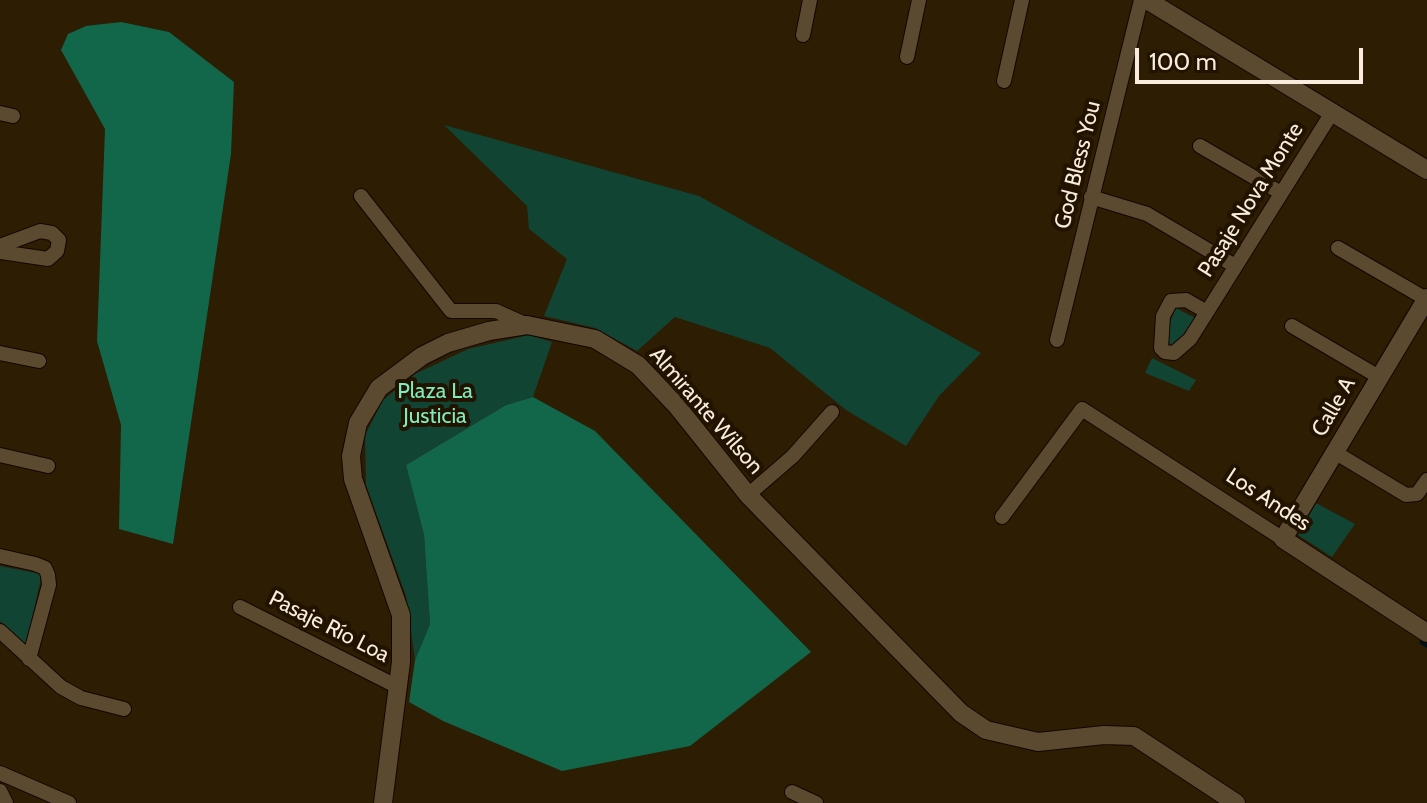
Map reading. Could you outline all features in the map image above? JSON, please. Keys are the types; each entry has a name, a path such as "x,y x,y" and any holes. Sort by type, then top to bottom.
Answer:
{"street":[{"path":"803,35 810,0"},
{"path":"907,57 919,0"},
{"path":"1004,81 1022,0"},
{"path":"1144,0 1427,170"},
{"name":"God Bless You","path":"1057,340 1091,197 1144,0"},
{"name":"Pasaje Nova Monte","path":"1207,312 1333,111"},
{"path":"1200,146 1281,193"},
{"path":"361,196 451,311 496,311 527,325"},
{"path":"1091,197 1147,214 1235,266"},
{"path":"0,246 40,231 52,233 59,240 57,251 48,259 0,252"},
{"path":"1338,248 1427,299"},
{"name":"Calle A","path":"1283,539 1427,299"},
{"name":"Almirante Wilson","path":"383,803 398,687 401,615 353,479 351,456 358,423 379,388 422,356 448,343 489,331 527,325 595,339 638,365 748,495 961,713 986,730 1009,738 1038,742 1104,735 1134,736 1236,803"},
{"path":"1292,326 1379,377"},
{"path":"0,353 39,361"},
{"name":"Los Andes","path":"1002,517 1082,409 1427,633"},
{"path":"748,495 793,456 832,412"},
{"path":"1336,453 1406,495 1417,494 1427,480"},
{"path":"0,455 48,466"},
{"path":"0,556 35,564 45,568 48,575 49,585 29,659"},
{"name":"Pasaje Río Loa","path":"240,607 398,687"},
{"path":"0,631 61,687 81,698 124,709"},
{"path":"0,773 69,803"},
{"path":"0,791 6,803"},
{"path":"792,792 816,803"}],"green space":[{"path":"121,22 169,32 234,82 231,154 173,544 119,529 121,425 97,341 105,129 61,50 68,34 86,26"},
{"path":"444,125 699,196 981,353 939,396 906,446 846,410 770,348 675,317 637,351 595,328 544,316 567,259 529,229 527,206"},
{"path":"1176,308 1195,318 1174,347 1163,338"},
{"name":"Plaza La Justicia","path":"529,335 552,342 533,397 506,405 406,465 424,535 430,624 415,660 406,596 366,485 365,435 383,400 415,374 468,349"},
{"path":"1152,358 1196,380 1189,391 1145,373"},
{"path":"533,397 595,431 811,652 690,746 562,771 443,721 409,702 415,660 430,624 424,535 406,465 506,405"},
{"path":"1316,503 1355,524 1332,557 1298,535"},
{"path":"0,566 42,574 26,645 0,621"}],"waterway":[{"path":"1422,642 1427,645"}]}
